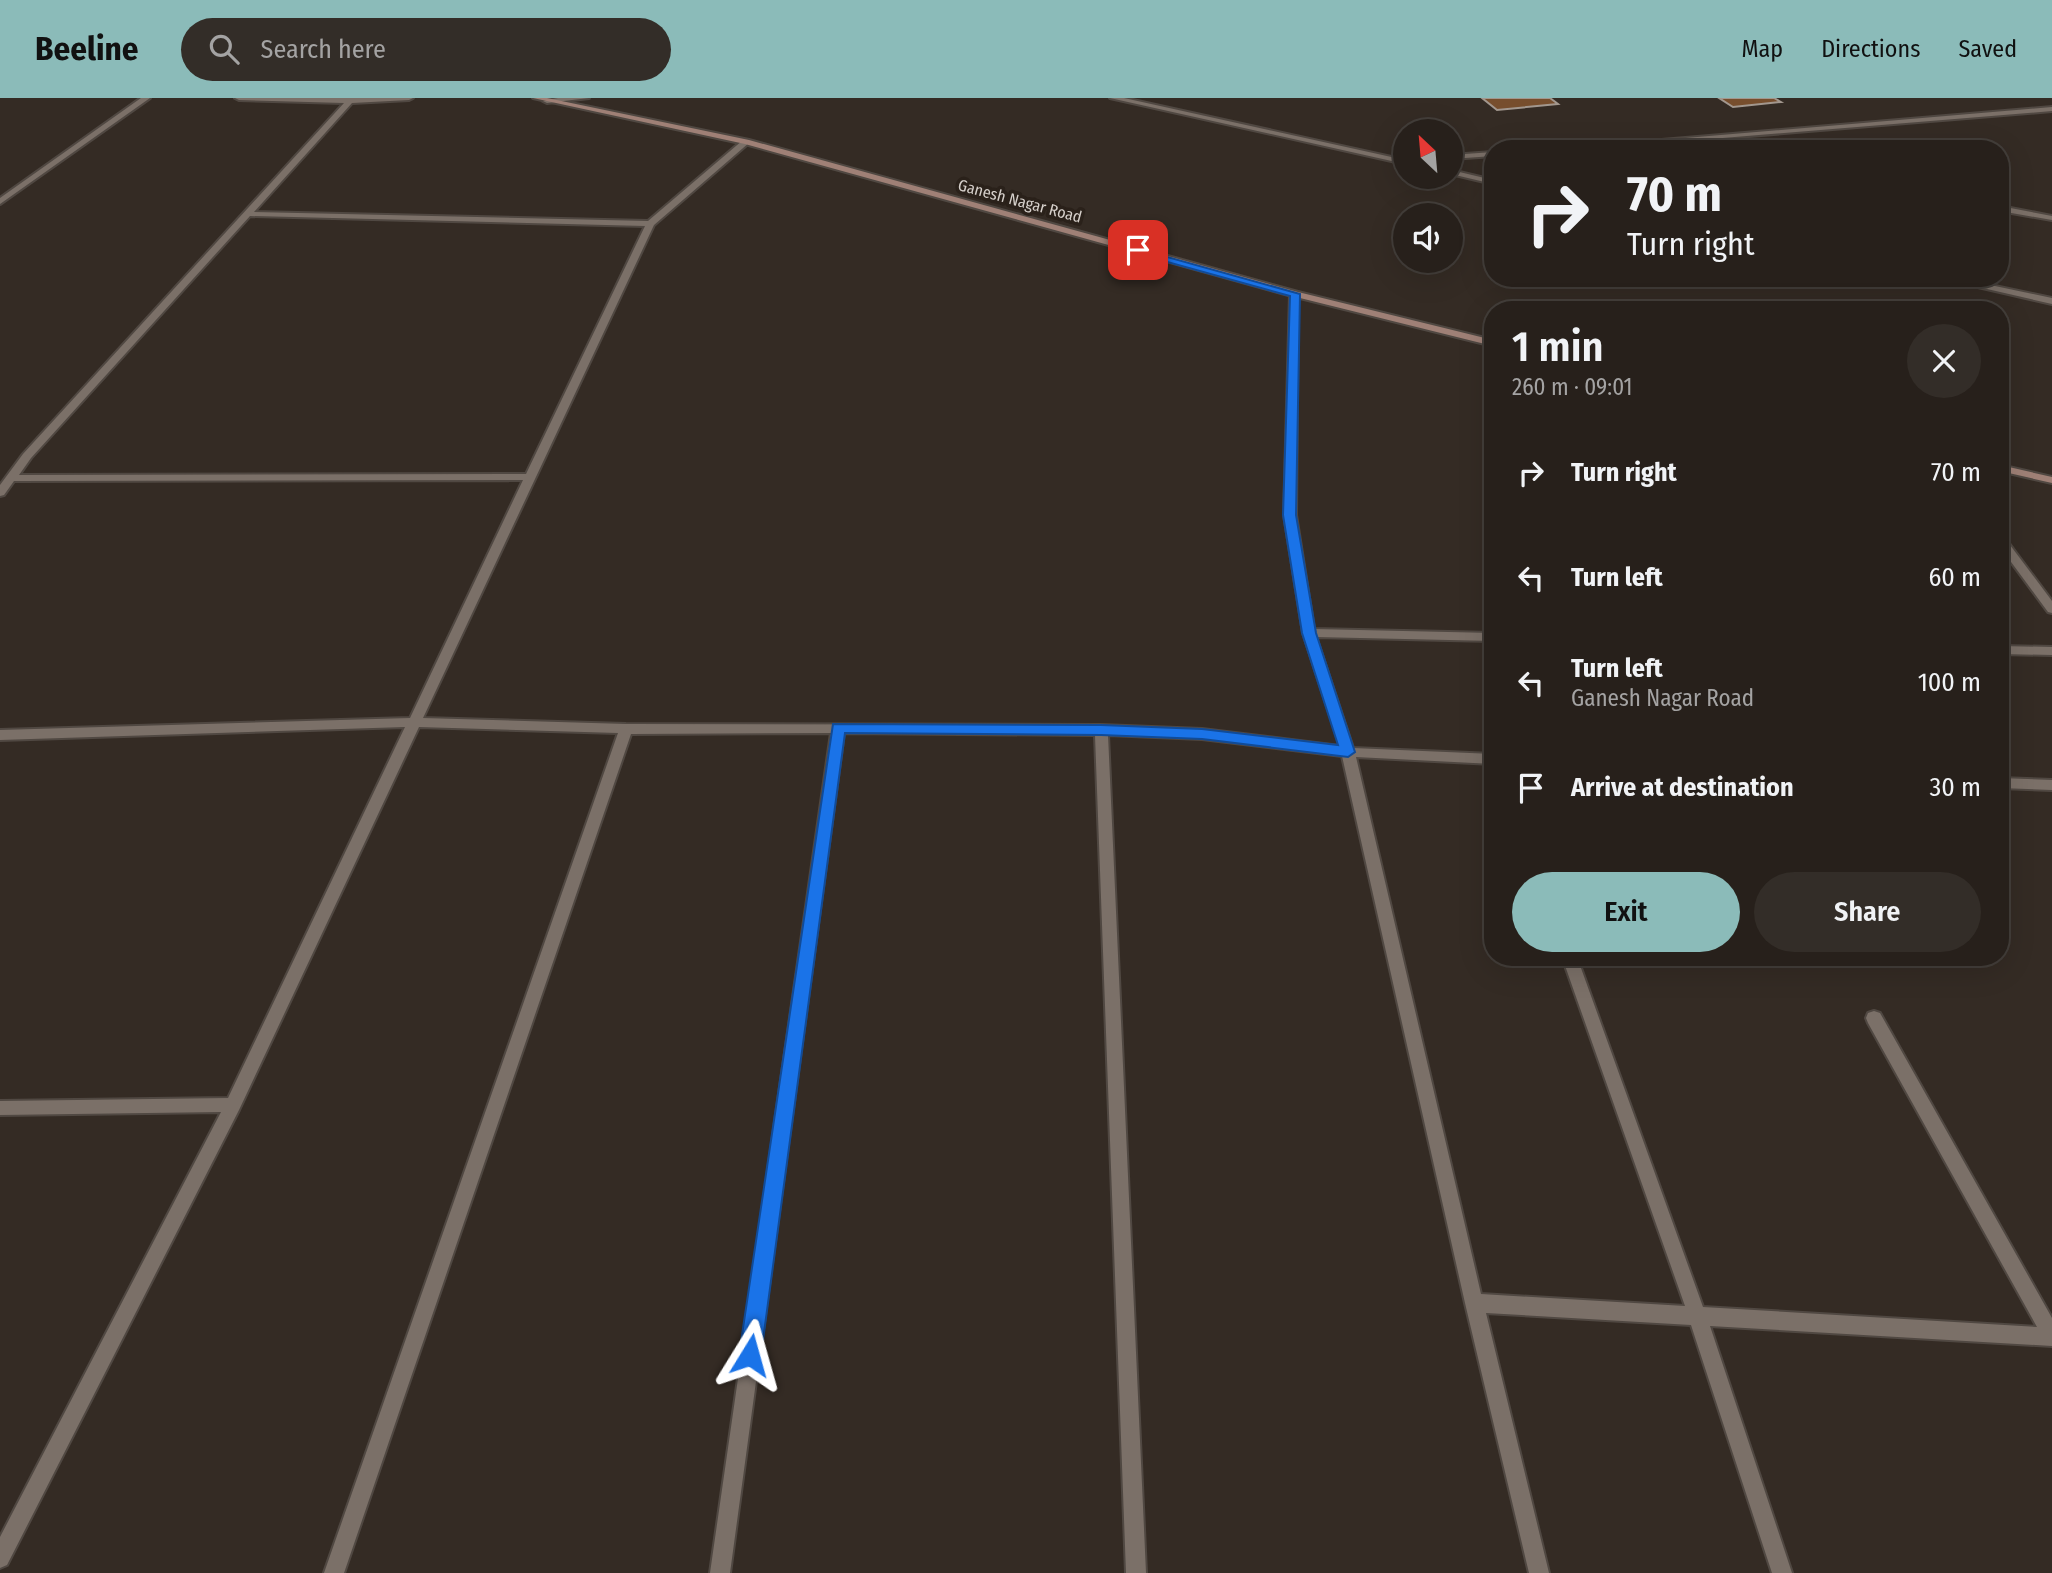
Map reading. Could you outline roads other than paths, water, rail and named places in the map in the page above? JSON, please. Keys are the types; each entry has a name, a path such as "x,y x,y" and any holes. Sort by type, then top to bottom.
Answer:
{"street":[{"path":"0,202 146,98"},
{"path":"239,98 350,102 409,98"},
{"path":"542,99 585,98"},
{"path":"1114,98 1393,160"},
{"name":"Ganesh Nagar Road","path":"542,99 746,142 1295,294 1484,341"},
{"path":"0,493 27,456 350,102"},
{"path":"1666,140 2052,109"},
{"path":"0,1558 233,1105 650,224 746,142"},
{"path":"1463,157 1484,155"},
{"path":"1463,175 1484,180"},
{"path":"2009,210 2052,218"},
{"path":"250,214 650,224"},
{"path":"1986,287 2052,301"},
{"path":"1295,294 1290,515 1309,633 1348,752 1474,1303 1539,1573"},
{"path":"2009,470 2052,480"},
{"path":"11,478 530,477"},
{"path":"2009,551 2052,609"},
{"path":"1309,633 1484,637"},
{"path":"2009,650 2052,651"},
{"path":"0,735 415,722 626,729 838,727 1101,730 1202,734 1348,752 1484,758"},
{"path":"720,1573 838,727"},
{"path":"334,1573 626,729"},
{"path":"1101,730 1136,1573"},
{"path":"2009,783 2052,785"},
{"path":"1572,966 1697,1315 1782,1573"},
{"path":"1874,1018 2052,1336"},
{"path":"0,1108 233,1105"},
{"path":"1474,1303 2052,1336"}]}
